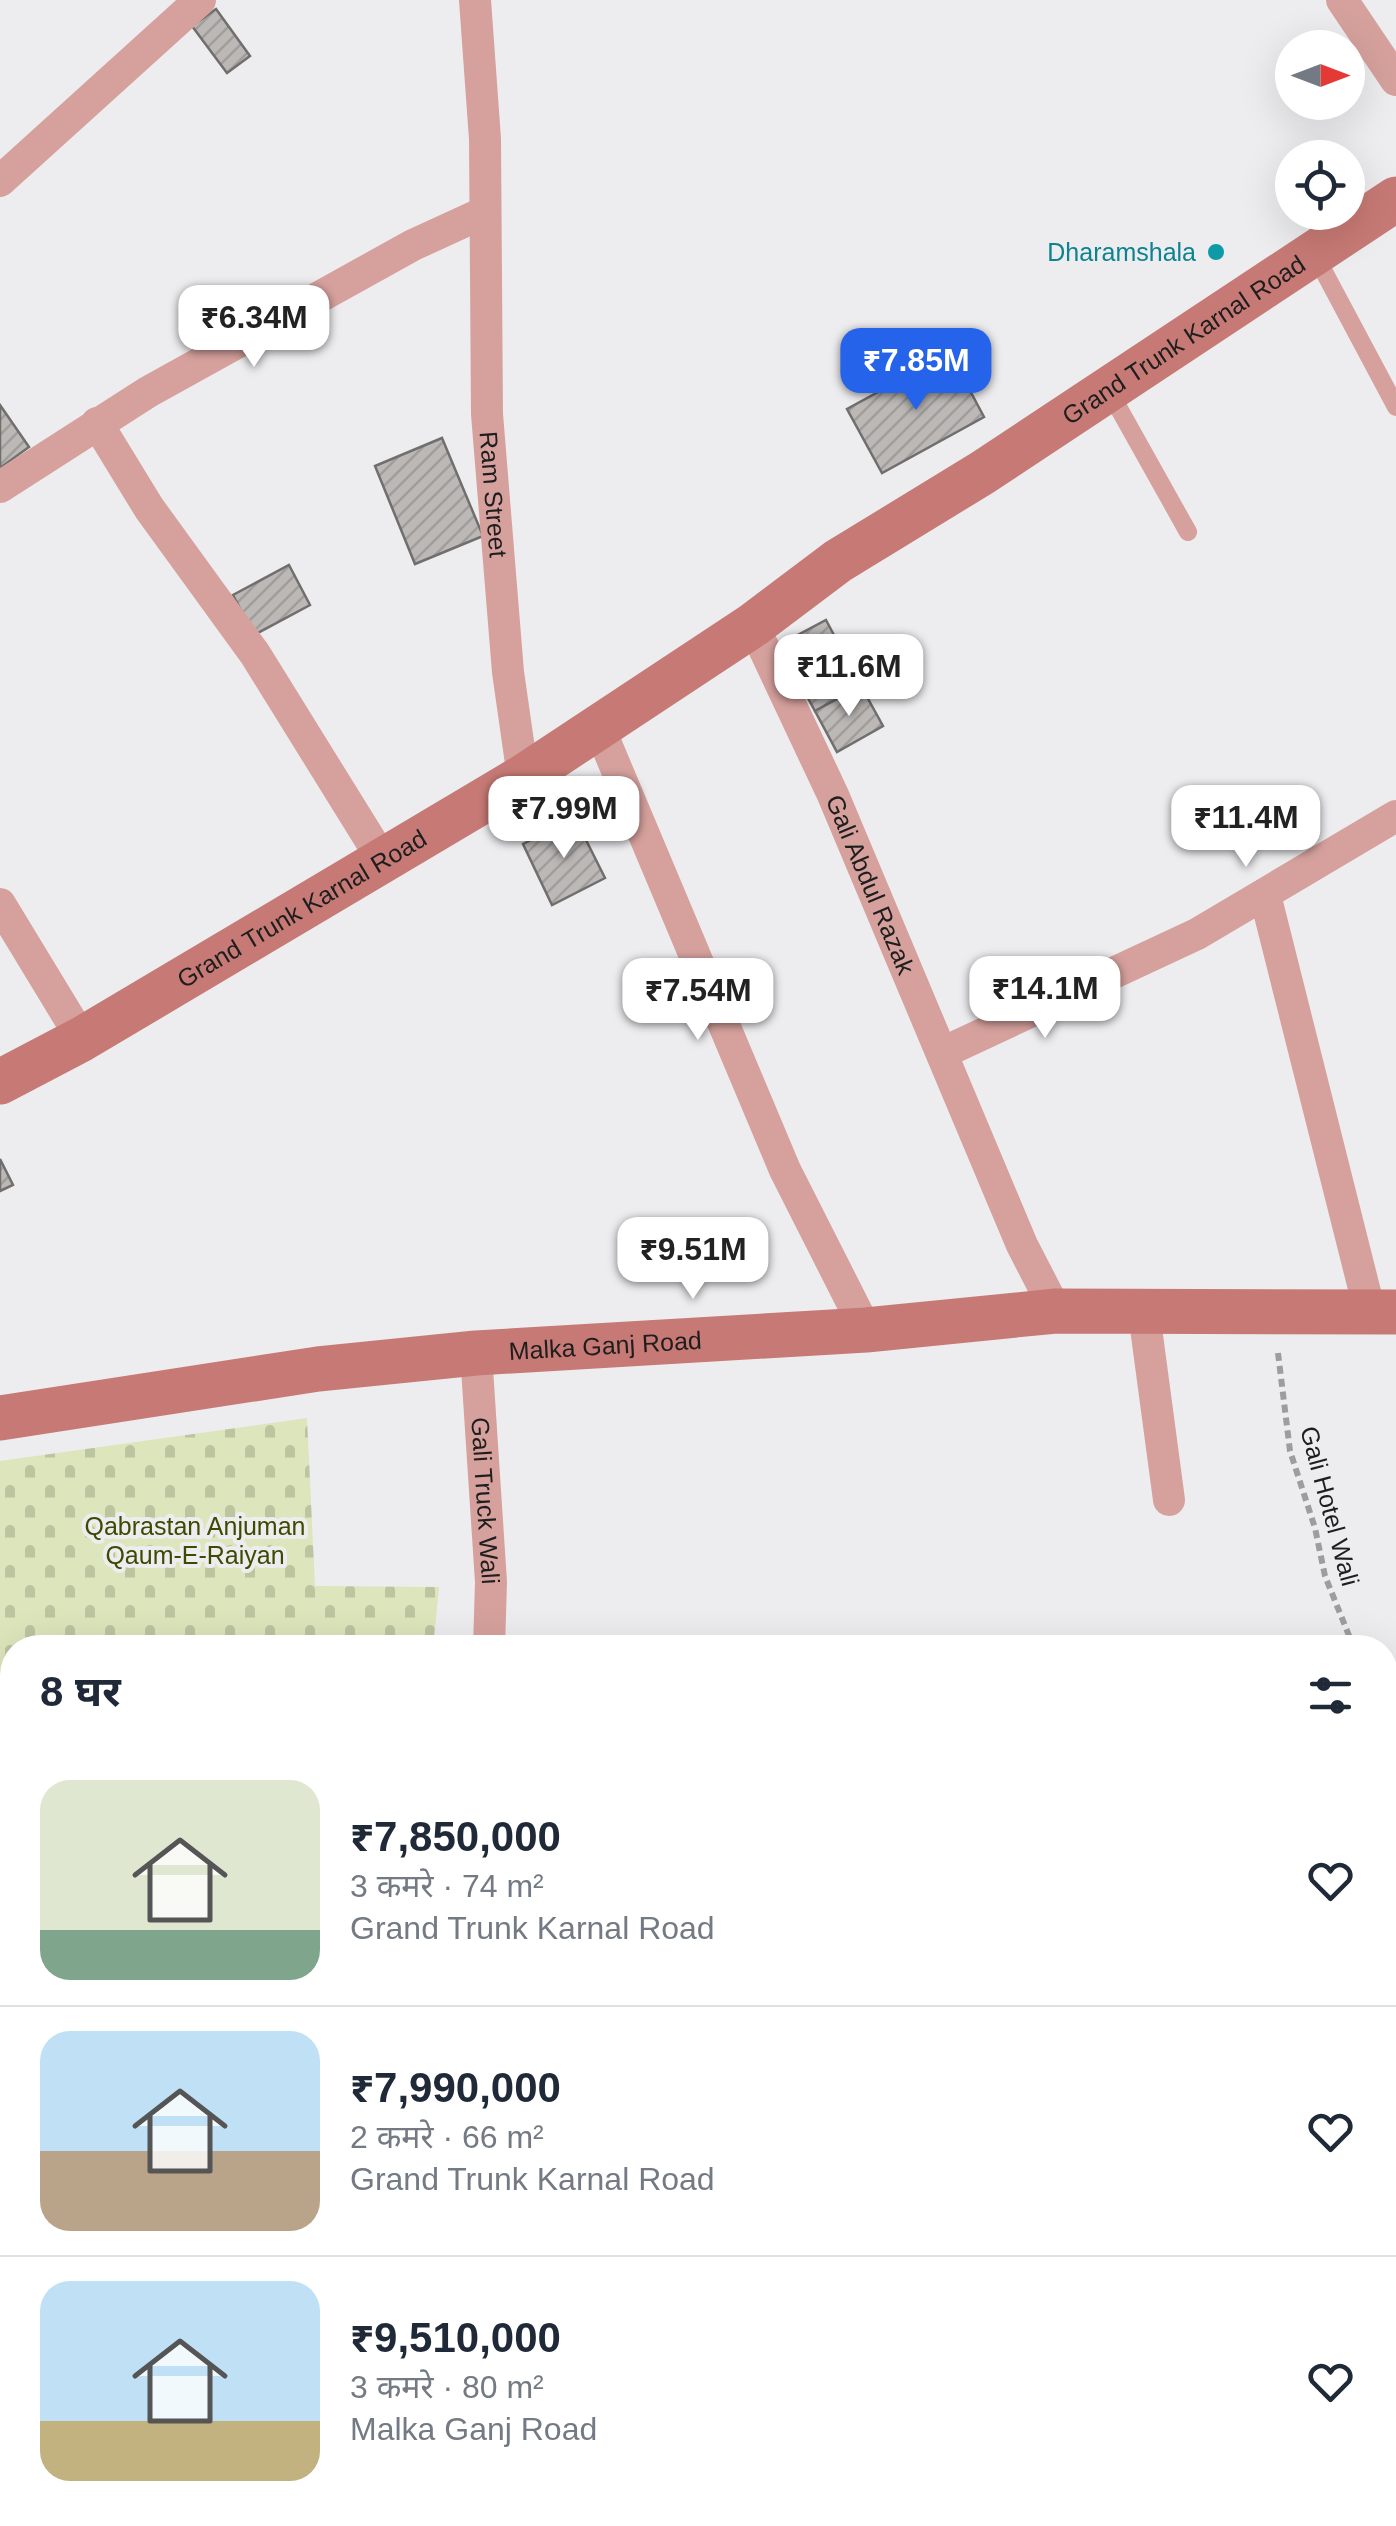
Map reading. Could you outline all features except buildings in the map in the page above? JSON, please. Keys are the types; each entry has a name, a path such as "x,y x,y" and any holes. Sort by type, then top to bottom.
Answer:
{"main road":[{"name":"Grand Trunk Karnal Road","path":"0,1082 82,1039 523,776 753,625 838,562 1396,199"},
{"name":"Malka Ganj Road","path":"0,1418 318,1370 476,1353 866,1330 1056,1312 1383,1312"}],"street":[{"path":"0,181 200,0"},
{"name":"Ram Street","path":"475,0 486,212 487,414 508,672 523,776"},
{"path":"1342,0 1396,80"},
{"path":"0,487 97,424 413,244 486,212"},
{"path":"97,424 149,508 256,654 384,862"},
{"name":"Gali Abdul Razak","path":"753,625 833,795 1022,1246 1056,1312"},
{"path":"598,725 785,1170 866,1330"},
{"path":"942,1052 1122,972 1265,895 1396,816"},
{"path":"1265,895 1383,1312"},
{"path":"0,904 12,953 82,1039"},
{"path":"1144,1313 1169,1500"},
{"name":"Gali Truck Wali","path":"476,1353 492,1582 490,1635"}],"lane":[{"path":"1314,252 1396,407"},
{"path":"1107,389 1188,532"}],"path":[{"name":"Gali Hotel Wali","path":"1275,1312 1290,1451 1316,1528 1325,1576 1349,1635"}],"green space":[{"name":"Qabrastan Anjuman Qaum-E-Raiyan","path":"307,1418 315,1586 439,1587 434,1635 0,1635 0,1461"}],"place":[{"name":"Dharamshala","path":"1216,252"}]}
